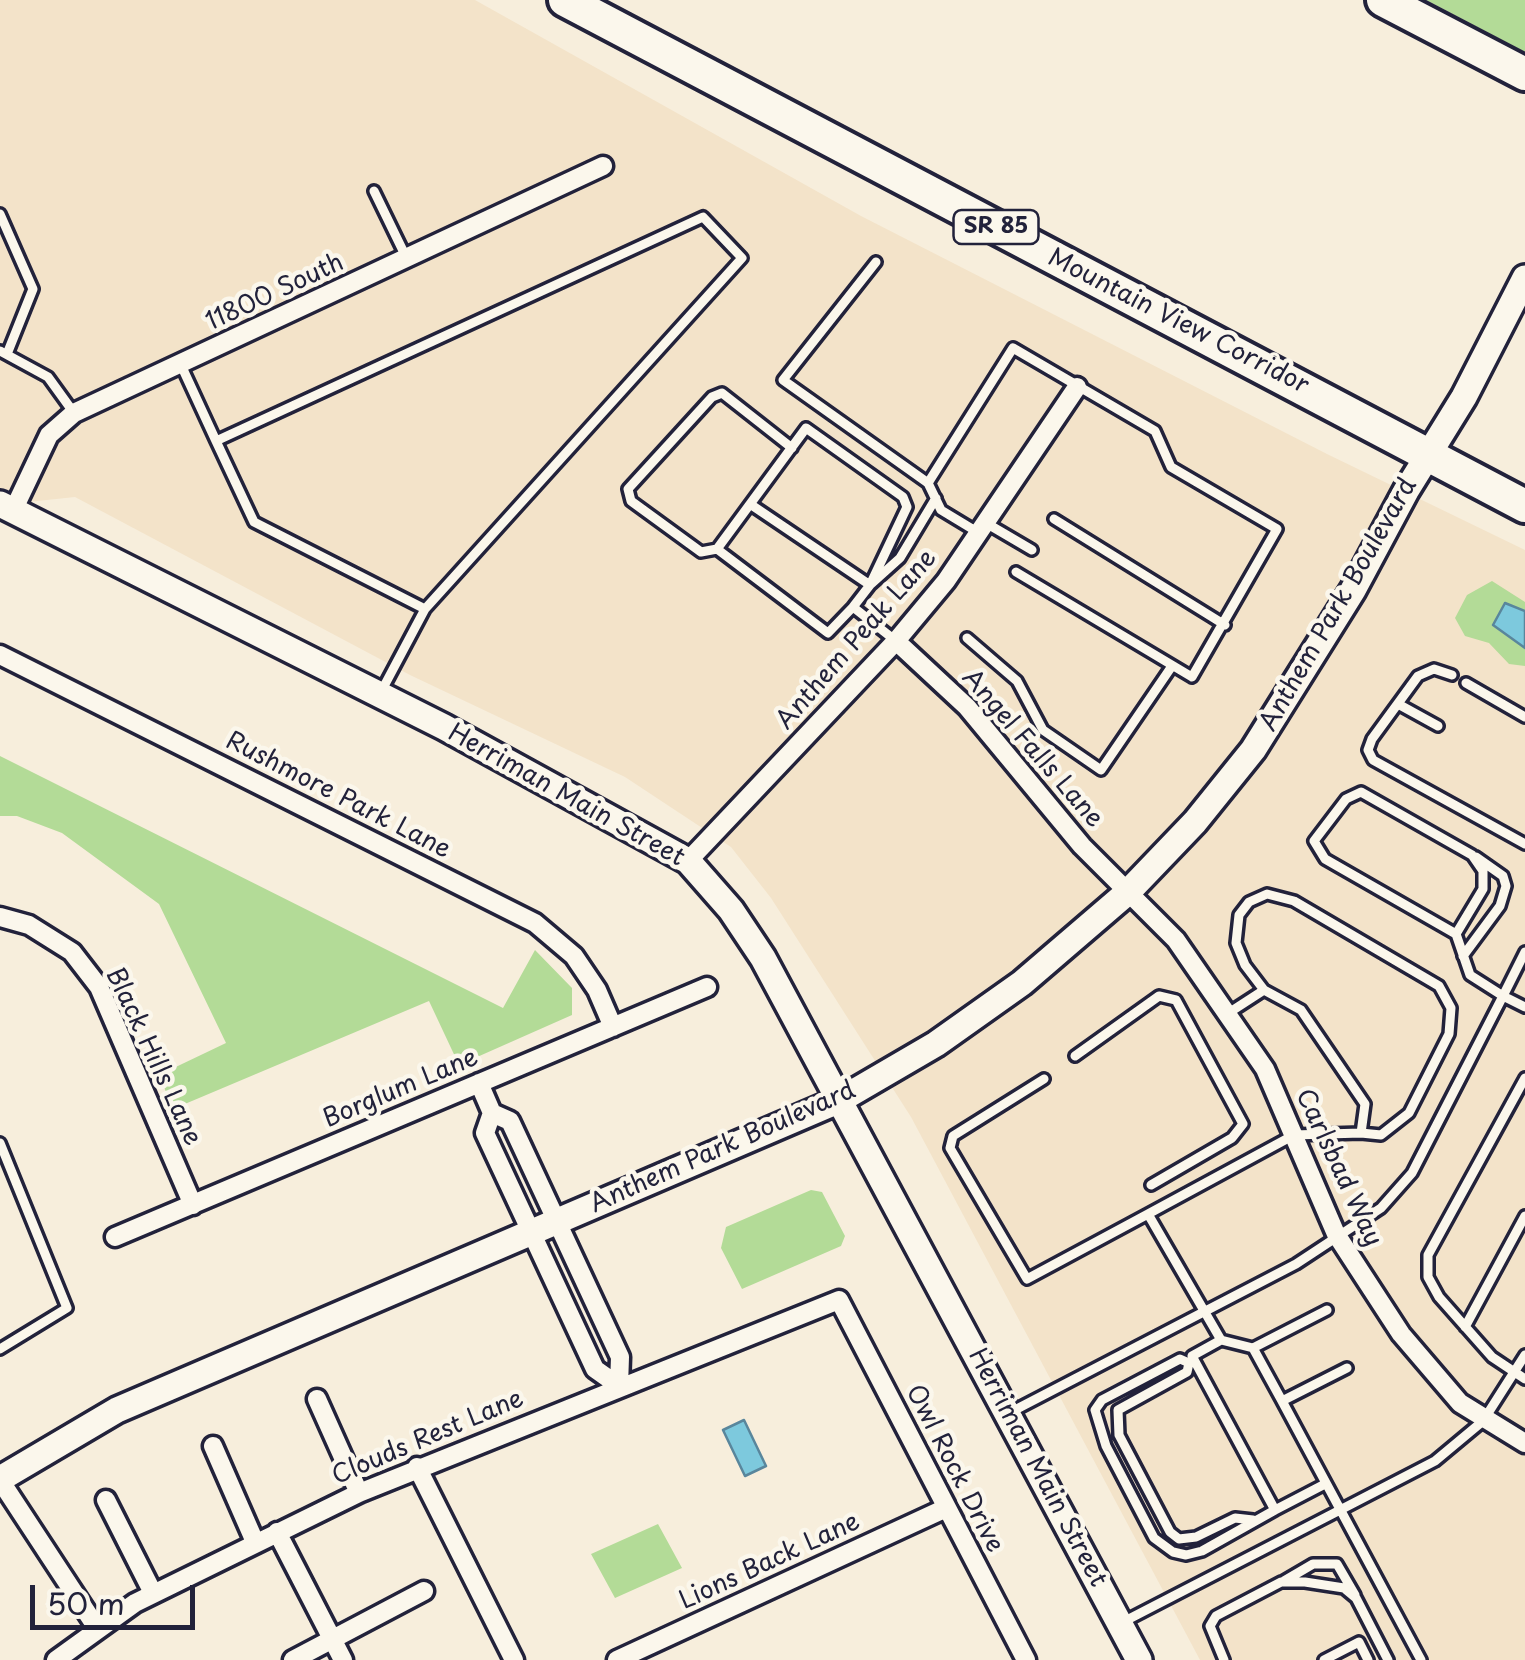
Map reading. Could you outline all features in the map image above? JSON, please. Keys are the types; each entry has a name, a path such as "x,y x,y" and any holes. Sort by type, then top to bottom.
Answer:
{"highway":[{"name":"Mountain View Corridor","path":"565,0 1525,506"},
{"path":"1383,0 1525,74"}],"main road":[{"name":"Anthem Park Boulevard","path":"0,1479 117,1410 840,1100 936,1044 1022,983 1128,892 1194,822 1252,750 1353,590 1464,397 1525,278"},
{"name":"Herriman Main Street","path":"6,507 592,804 688,861 732,910 763,958 1140,1660"}],"street":[{"name":"11800 South","path":"6,507 49,435 74,413 603,166"},
{"name":"Anthem Peak Lane","path":"688,861 896,641 946,581 1077,387"},
{"name":"Angel Falls Lane","path":"896,641 967,707 1082,846 1128,892"},
{"name":"Rushmore Park Lane","path":"0,655 535,923 574,956 598,990 614,1027"},
{"name":"Carlsbad Way","path":"1128,892 1176,940 1265,1069 1336,1234 1401,1334 1460,1403 1483,1421 1525,1443"},
{"name":"Black Hills Lane","path":"0,917 28,925 72,952 99,987 193,1205"},
{"name":"Borglum Lane","path":"115,1238 708,987"},
{"path":"479,1083 492,1113 510,1121 620,1358 619,1386"},
{"path":"492,1113 485,1133 531,1232 595,1369 619,1386"},
{"name":"Clouds Rest Lane","path":"56,1660 97,1628 153,1593 359,1493 839,1300"},
{"name":"Owl Rock Drive","path":"839,1300 944,1509 1026,1660"},
{"path":"316,1399 359,1493"},
{"path":"213,1446 255,1542"},
{"path":"417,1467 514,1660"},
{"path":"0,1479 97,1628"},
{"path":"106,1500 153,1593"},
{"name":"Lions Back Lane","path":"617,1660 944,1509"},
{"path":"277,1532 343,1660"},
{"path":"293,1660 424,1591"}],"lane":[{"path":"374,190 407,258"},
{"path":"0,214 33,289 28,310 4,352 48,377 74,413"},
{"path":"216,441 703,217 742,258 425,608 380,694"},
{"path":"876,262 783,380 928,482 941,510 1032,550"},
{"path":"928,482 1013,348 1156,431 1171,467 1277,529 1192,677 1016,572"},
{"path":"181,365 254,522 425,608"},
{"path":"717,549 828,633 853,608 870,585 907,507 904,497 806,428 792,448 717,549 701,552 631,501 628,489 712,396 722,393 792,448"},
{"path":"870,585 900,558 936,498"},
{"path":"750,504 870,585"},
{"path":"1054,519 1224,625"},
{"path":"853,608 896,641"},
{"path":"967,638 1017,681 1043,730 1101,770 1172,666"},
{"path":"1452,675 1442,670 1425,671 1372,739 1368,750 1373,760 1525,844"},
{"path":"1466,684 1525,717"},
{"path":"1398,704 1438,726"},
{"path":"1462,956 1500,906 1506,886 1503,876 1361,792 1346,799 1314,841 1325,859 1456,934 1462,956 1470,975 1525,1007"},
{"path":"1456,934 1483,889 1482,871 1472,855"},
{"path":"1044,1080 952,1136 950,1148 1027,1279 1294,1135 1380,1136 1409,1114 1449,1034 1451,1008 1440,986 1294,901 1267,894 1249,902 1239,915 1236,942 1245,965 1264,990 1302,1010 1348,1075 1365,1104 1362,1133"},
{"path":"1009,1414 1296,1264 1336,1234 1381,1208 1401,1189 1525,952"},
{"path":"1227,1014 1264,990"},
{"path":"1075,1056 1159,996 1176,1000 1242,1124 1232,1138 1151,1185"},
{"path":"1525,1078 1428,1256 1428,1276 1439,1298 1492,1357 1525,1379"},
{"path":"0,1143 67,1308 0,1350"},
{"path":"1148,1214 1220,1340"},
{"path":"1466,1328 1525,1216"},
{"path":"1253,1520 1235,1518 1196,1537 1179,1538 1170,1532 1115,1424 1118,1410 1187,1372 1192,1356 1220,1340 1253,1348 1326,1310"},
{"path":"1253,1348 1421,1660"},
{"path":"1120,1624 1436,1461 1483,1421 1525,1355"},
{"path":"1191,1361 1180,1359 1102,1400 1095,1410 1106,1446 1154,1538 1173,1552 1202,1551 1325,1484"},
{"path":"1191,1361 1275,1510"},
{"path":"1282,1401 1348,1368"},
{"path":"1173,1552 1179,1538"},
{"path":"1224,1660 1210,1626 1216,1616 1312,1564 1337,1564 1388,1660"},
{"path":"1281,1582 1327,1584 1356,1598"},
{"path":"1324,1660 1359,1642 1368,1660"}],"shaded area":[{"path":"0,0 475,0 861,216 1327,454 1525,550 1525,1660 1200,1660 911,1117 771,898 731,847 625,777 410,675 75,497 0,505"}],"green space":[{"path":"1426,0 1525,0 1525,52"},
{"path":"1492,581 1525,602 1525,666 1509,664 1489,643 1465,636 1455,618 1467,595"},
{"path":"0,756 503,1008 535,950 572,988 572,1015 459,1065 429,1001 173,1109 159,1075 226,1043 159,904 62,833 17,816 0,816"},
{"path":"811,1190 822,1192 845,1236 841,1246 742,1289 721,1248 726,1227"},
{"path":"658,1524 682,1568 615,1598 591,1554"}],"water":[{"path":"1505,603 1525,611 1525,648 1493,625"},
{"path":"744,1420 766,1466 745,1476 723,1430"}]}
